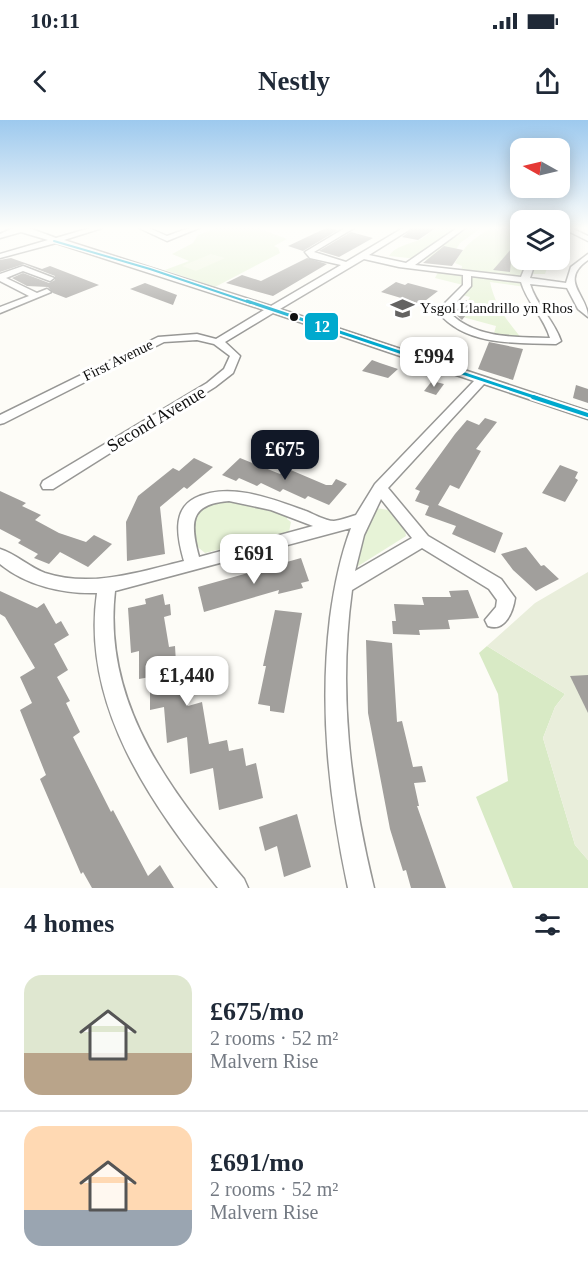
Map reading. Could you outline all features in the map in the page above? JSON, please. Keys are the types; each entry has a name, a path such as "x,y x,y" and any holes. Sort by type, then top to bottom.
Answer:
{"street":[{"path":"134,264 588,415"},
{"path":"344,264 349,265"},
{"path":"398,264 571,286"},
{"path":"577,264 571,273 571,286 576,299 588,314"},
{"path":"218,342 349,265"},
{"path":"0,277 23,268 50,278"},
{"path":"467,273 467,286 445,308 444,313 448,318 465,329 493,337 556,340 555,332 531,298 526,281 528,270"},
{"path":"0,277 37,296"},
{"path":"0,310 47,292"},
{"name":"First Avenue","path":"0,420 162,339 197,337 218,342"},
{"name":"Second Avenue","path":"48,485 212,385 229,371 235,356 218,342"},
{"path":"361,888 346,826 336,754 334,669 344,586 361,520 380,488 481,380"},
{"path":"380,488 422,540 495,584 506,598 504,611 494,620"},
{"path":"193,565 186,523 190,510 202,500 217,495 245,498 331,527"},
{"path":"1,556 28,575 47,581 86,586 107,584 193,565 361,520"},
{"path":"344,586 422,540"},
{"path":"107,584 103,632 106,663 113,693 127,729 144,765 168,801 198,844 235,888"}],"green space":[{"path":"181,264 259,264 215,287 165,270"},
{"path":"187,264 212,264 196,271 182,266"},
{"path":"457,264 500,264 495,270 510,264 510,270 546,270 545,274 527,274 526,287 490,282 499,306 523,340 493,337 496,326 459,316 470,297 462,295 467,286 435,278 439,270 461,273 462,266"},
{"path":"228,499 288,516 287,519 291,522 289,532 205,553 194,544 191,523 200,507"},
{"path":"376,508 388,510 405,530 406,536 355,568 369,519"},
{"path":"588,572 588,860 575,845 543,738 555,707 565,694 487,646 535,603"},
{"path":"487,646 565,694 555,707 543,738 575,845 588,860 588,888 513,888 476,797 508,781 498,694 479,653"}],"building":[{"path":"0,264 27,264 42,269 50,266 99,285 66,298 53,293 48,287 27,286 12,278 23,273 49,283 55,280 55,276 24,264 0,272"},
{"path":"295,264 327,264 273,296 226,283 242,275 261,281"},
{"path":"431,264 453,264 452,266"},
{"path":"498,264 510,264 510,272 493,270"},
{"path":"396,282 438,291 421,304 381,292"},
{"path":"145,283 177,295 173,305 130,289"},
{"path":"466,300 473,306 462,320 454,313"},
{"path":"489,342 523,349 513,380 478,369"},
{"path":"372,360 398,369 388,378 362,371"},
{"path":"432,381 444,384 436,395 424,391"},
{"path":"576,385 588,389 588,403 573,398"},
{"path":"485,418 497,422 476,449 481,451 459,489 450,485 438,505 503,533 495,553 452,534 456,526 425,515 429,506 415,501 420,491 415,489 455,434 467,420 479,425"},
{"path":"194,458 213,467 187,489 184,487 160,507 165,554 127,561 126,522 138,496 173,468 179,471"},
{"path":"240,458 280,474 286,468 326,485 332,485 336,479 347,484 329,505 308,496 305,499 283,489 280,492 261,483 257,486 239,478 236,481 222,475"},
{"path":"560,465 578,472 575,478 578,480 565,502 542,493"},
{"path":"0,491 26,503 22,506 41,515 35,520 59,533 86,542 94,535 112,544 88,567 60,552 49,564 34,558 38,554 18,543 21,540 0,529"},
{"path":"526,547 541,566 544,565 559,579 536,591 513,570 501,554"},
{"path":"301,558 309,581 301,583 303,588 278,594 279,590 204,612 198,587"},
{"path":"468,590 479,618 448,620 450,629 419,630 420,635 393,634 392,621 396,621 394,604 424,605 422,597 451,597 449,591"},
{"path":"0,591 37,608 44,603 56,624 61,621 69,635 54,644 68,670 57,677 70,701 66,703 80,732 73,737 111,812 113,810 148,876 160,865 174,888 92,888 83,872 81,874 40,779 46,775 20,710 32,703 20,677 35,668 5,617 0,614"},
{"path":"163,594 165,605 170,604 171,615 164,617 169,647 175,646 176,663 185,661 188,706 202,702 209,744 227,740 229,751 243,748 246,766 256,763 263,798 219,810 213,768 190,774 187,737 167,743 164,707 150,710 150,677 139,679 139,651 131,653 128,608 146,604 145,599"},
{"path":"275,610 302,613 284,713 270,711 270,706 258,704 266,666 263,666"},
{"path":"366,640 392,643 397,722 402,721 413,767 422,766 426,782 414,783 419,806 417,806 446,888 411,888 406,870 403,871 390,829 368,713"},
{"path":"588,675 588,713 570,676"},
{"path":"297,814 311,867 284,877 277,846 265,851 259,827"}],"transit line":[{"name":"12","path":"132,264 588,415"}],"place":[{"name":"Ysgol Llandrillo yn Rhos","path":"402,308"}]}
